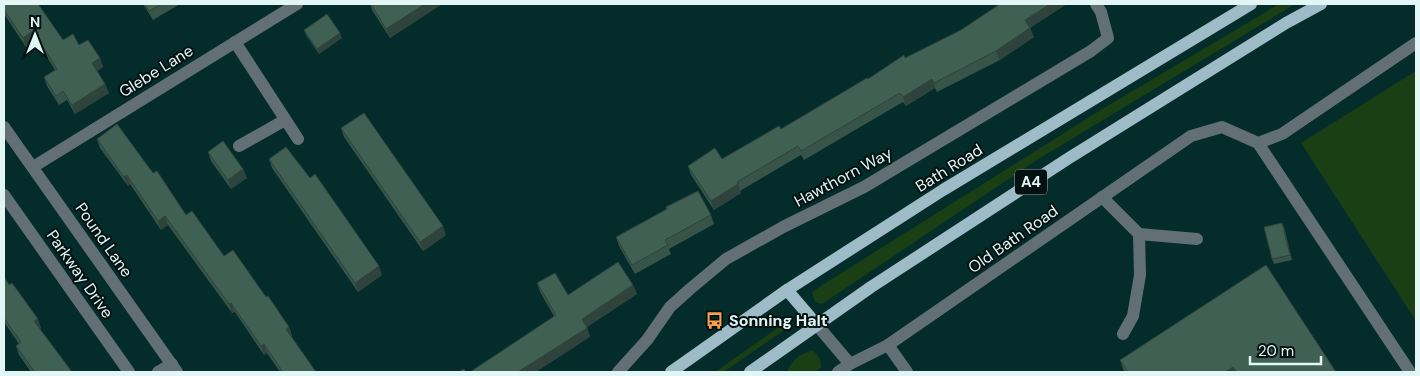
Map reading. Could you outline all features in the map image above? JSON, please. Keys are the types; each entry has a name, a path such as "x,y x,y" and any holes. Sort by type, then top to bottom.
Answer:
{"main road":[{"name":"Bath Road","path":"671,372 787,290 960,180 1251,4"},
{"name":"A4","path":"750,372 871,287 1069,158 1286,23 1320,4"},
{"path":"787,290 817,325"}],"street":[{"name":"Glebe Lane","path":"33,167 296,4"},
{"name":"Hawthorn Way","path":"618,372 647,340 670,308 726,259 864,186 1083,56 1108,38 1101,12 1096,4"},
{"path":"235,42 298,138"},
{"path":"1410,372 1258,143 1282,134 1416,43"},
{"path":"239,146 285,120"},
{"name":"Pound Lane","path":"4,127 174,368"},
{"name":"Old Bath Road","path":"838,372 888,345 1191,136 1222,127 1258,143"},
{"name":"Parkway Drive","path":"4,195 129,372"},
{"path":"1102,197 1139,234 1197,239"},
{"path":"1123,334 1133,316 1140,275 1139,234"},
{"path":"817,325 850,364"},
{"path":"888,345 907,372"},
{"path":"158,372 174,368"}],"green space":[{"path":"1279,4 1295,4 1037,160 822,304 815,302 812,292 827,282 1099,111"},
{"path":"1416,71 1416,321 1301,143"},
{"path":"786,322 790,326 724,372 715,372"},
{"path":"813,350 820,359 821,368 814,372 787,372 797,358"}],"building":[{"path":"4,4 38,4 63,40 73,34 79,45 88,40 100,58 92,63 105,84 72,105 63,91 56,96 44,77 57,69 33,31 23,38 4,10"},
{"path":"145,4 162,4 149,11"},
{"path":"371,4 425,4 386,29"},
{"path":"1000,4 1050,4 1025,20 1030,28 996,51 934,83 932,79 903,97 900,93 801,151 798,146 737,182 738,184 711,201 688,166 715,148 722,159 779,126 781,129 868,79 904,55 905,58 961,30"},
{"path":"327,14 340,33 317,49 304,30"},
{"path":"364,113 443,226 420,242 341,128"},
{"path":"117,124 153,173 157,171 186,215 192,211 224,256 233,250 266,297 268,296 289,327 286,329 316,372 283,372 264,344 261,346 231,303 229,304 165,216 158,221 127,175 124,177 97,139"},
{"path":"223,141 243,169 228,180 208,152"},
{"path":"286,147 310,178 315,174 379,266 355,283 269,159"},
{"path":"698,191 711,215 665,240 668,245 632,265 616,237 667,209 666,207"},
{"path":"1282,223 1290,255 1272,259 1264,227"},
{"path":"618,262 633,285 582,319 587,328 518,372 470,372 556,315 537,283 555,273 568,295"},
{"path":"1266,265 1336,372 1237,372 1233,367 1225,372 1128,372 1120,360"},
{"path":"4,277 9,285 12,283 38,319 34,321 72,372 35,372 16,346 21,342 4,318"}],"place":[{"name":"Sonning Halt","path":"715,320"}]}
